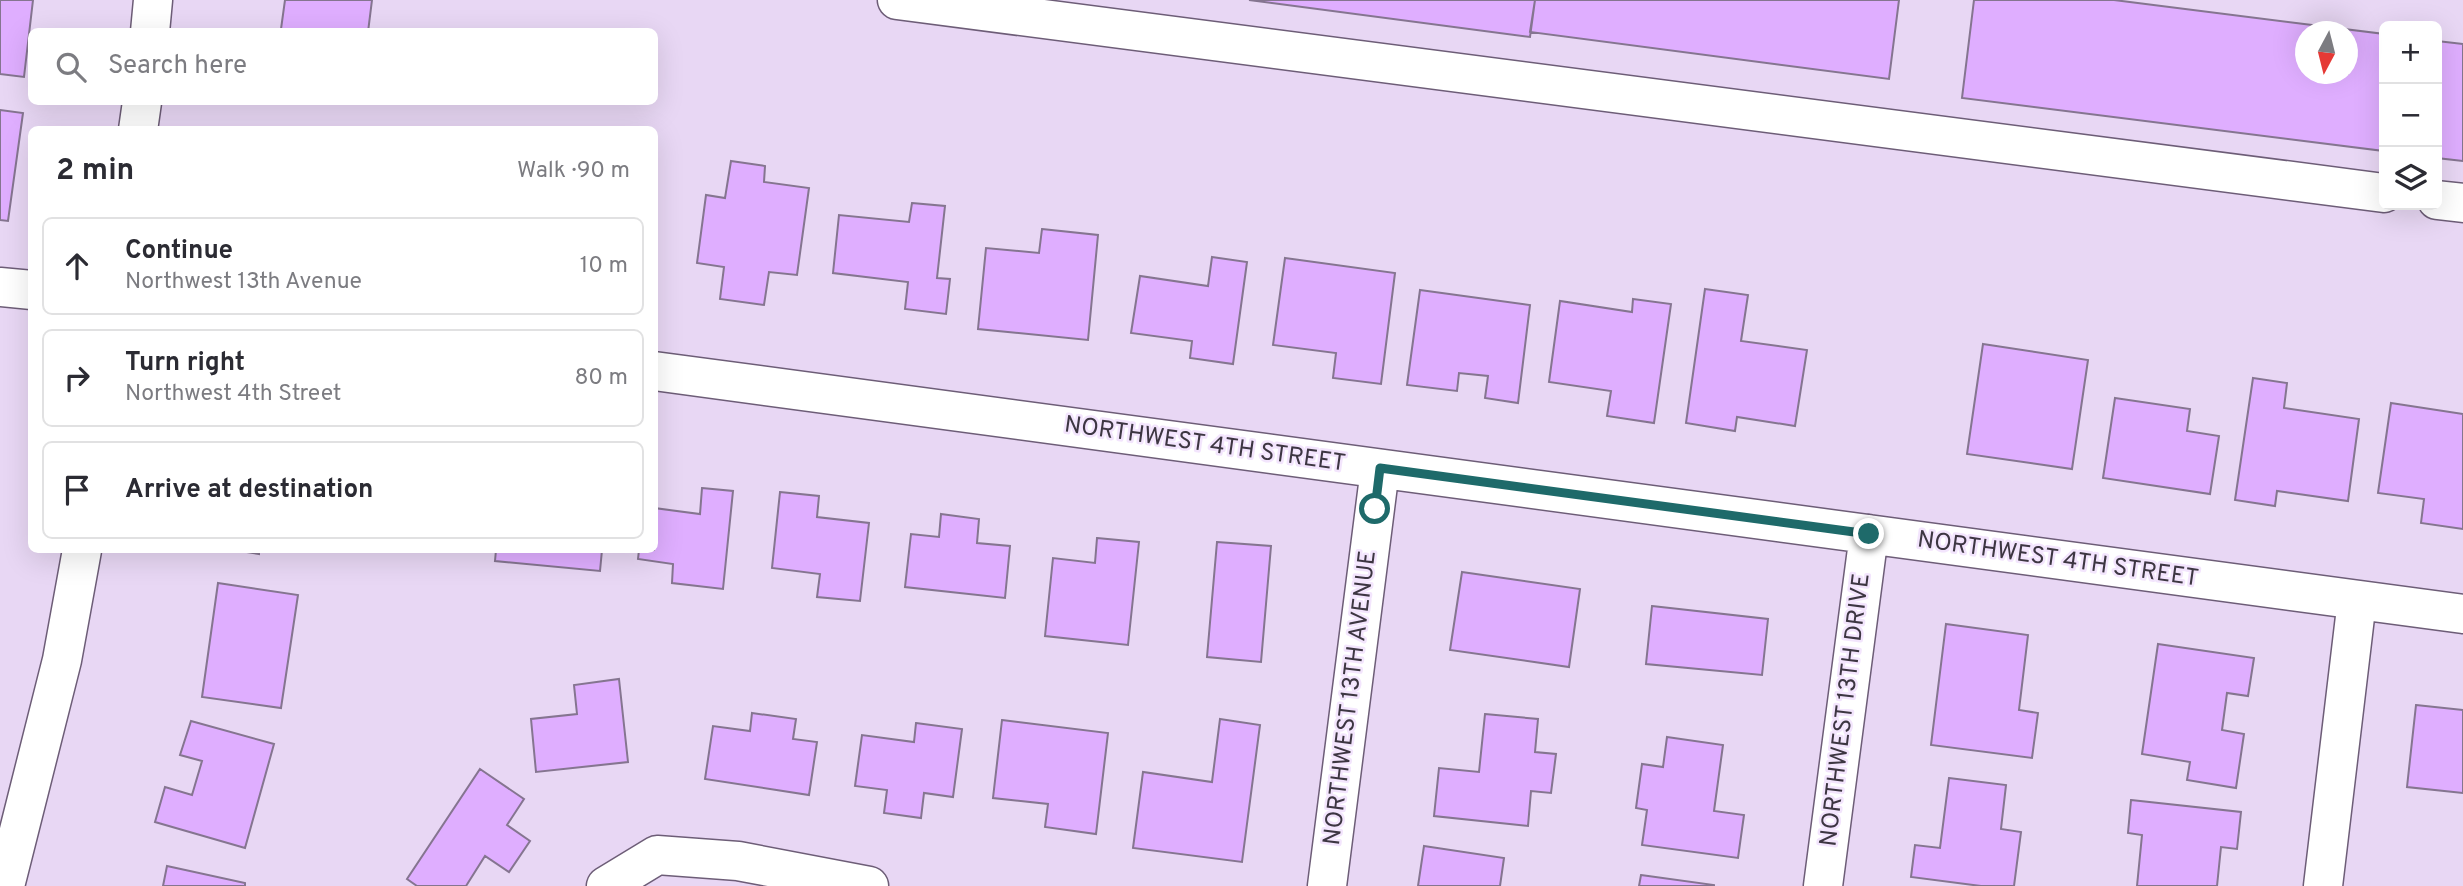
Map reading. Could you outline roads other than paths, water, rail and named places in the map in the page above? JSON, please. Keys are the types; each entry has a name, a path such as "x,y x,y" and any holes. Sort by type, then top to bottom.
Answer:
{"street":[{"path":"150,28 153,0"},
{"path":"897,0 2379,192"},
{"path":"139,126 142,105"},
{"path":"2442,201 2463,203"},
{"path":"0,287 28,290"},
{"name":"NORTHWEST 4TH STREET","path":"658,373 2463,614"},
{"name":"NORTHWEST 13TH AVENUE","path":"1327,886 1380,468"},
{"name":"NORTHWEST 13TH DRIVE","path":"1823,886 1869,534"},
{"path":"5,886 62,660 81,553"},
{"path":"2323,886 2357,600"},
{"path":"606,886 657,855 738,861 869,886"}]}
